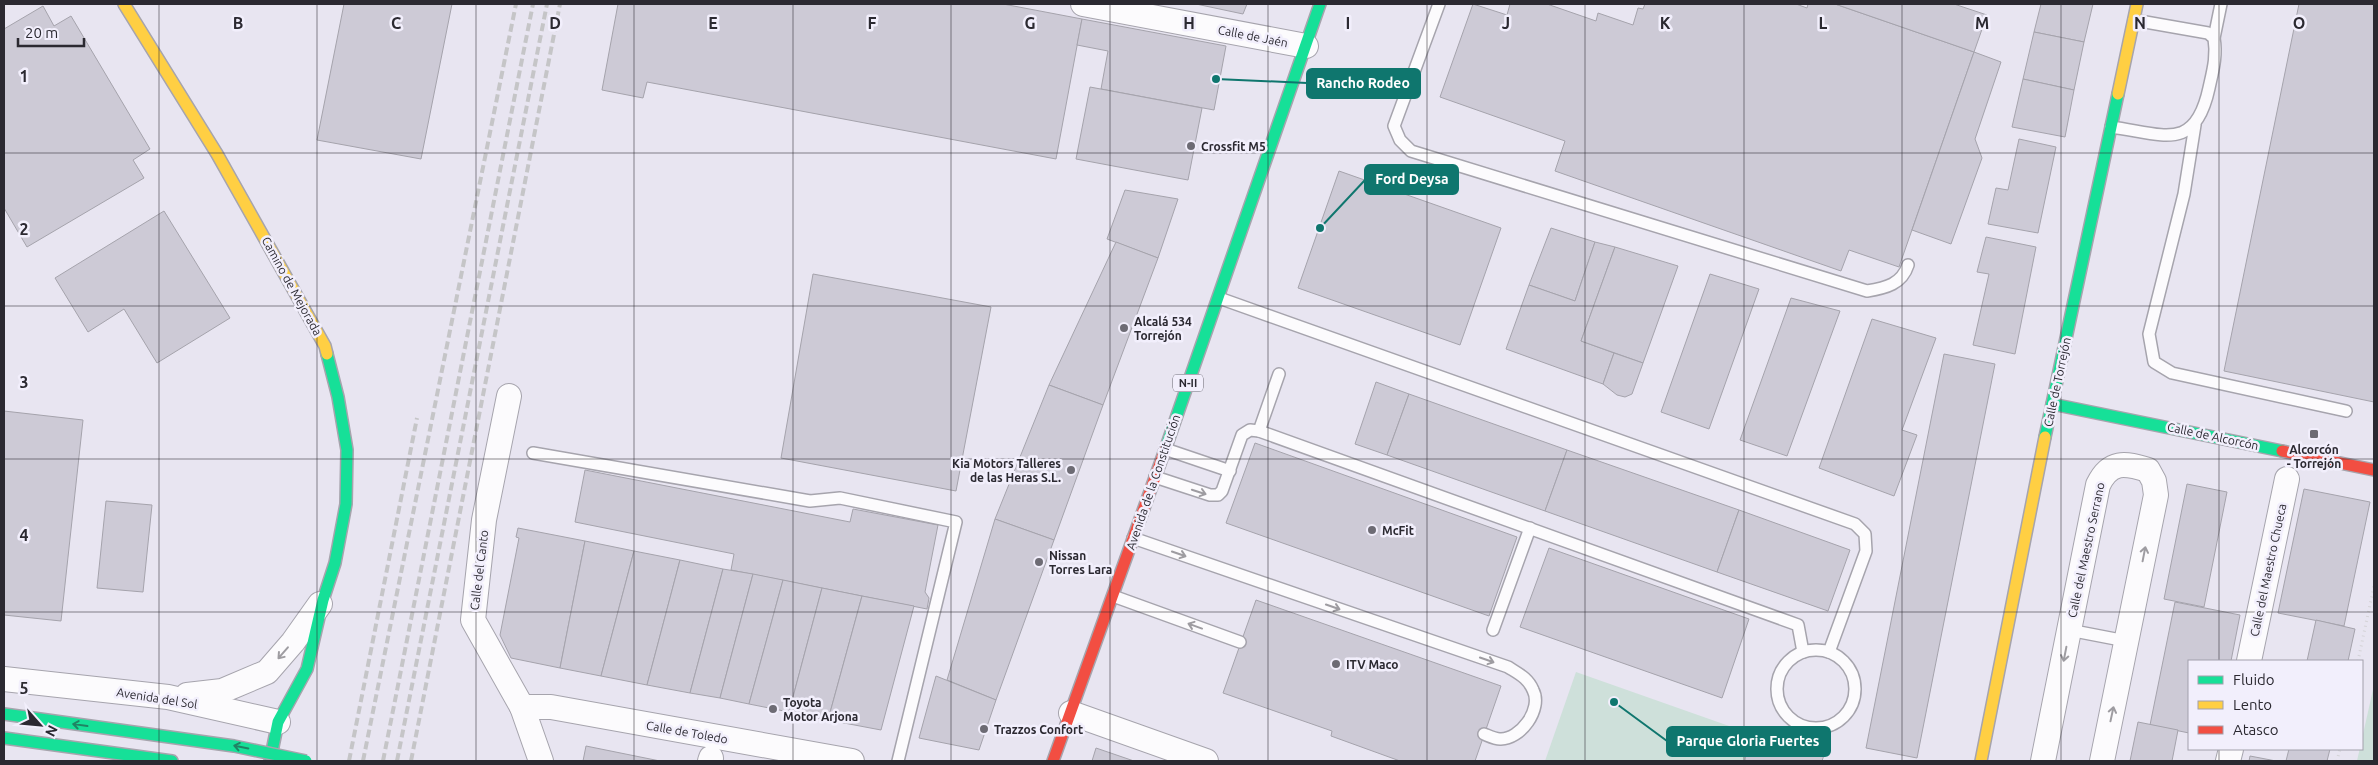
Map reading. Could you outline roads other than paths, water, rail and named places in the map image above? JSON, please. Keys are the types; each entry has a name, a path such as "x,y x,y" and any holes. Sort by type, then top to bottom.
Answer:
{"street":[{"name":"Camino de Mejorada","path":"124,4 217,154 325,346 338,397 347,459 346,504 335,563 323,600 307,669 278,722"},
{"name":"Calle de Jaén","path":"1083,4 1306,46"},
{"name":"Avenida de la Constitución","path":"1053,761 1219,298 1320,4"},
{"name":"Calle de Torrejón","path":"1981,761 2052,404 2138,4"},
{"name":"Calle del Canto","path":"509,396 484,520 473,620 522,707 540,761"},
{"name":"Calle de Alcorcón","path":"2052,404 2374,470"},
{"name":"Calle del Maestro Serrano","path":"2043,761 2098,485 2104,472 2117,465 2132,465 2148,470 2154,480 2156,495 2102,761"},
{"name":"Calle del Maestro Chueca","path":"2249,660 2287,479"},
{"name":"Camino de Mejorada","path":"168,697 222,692 267,672 293,642 323,600"},
{"name":"Avenida del Sol","path":"4,679 168,697 278,722"},
{"name":"Calle de Toledo","path":"522,707 551,707 852,761"},
{"path":"1071,713 1206,761"},
{"path":"4,714 234,746 306,761"},
{"path":"270,761 278,722"},
{"path":"4,738 172,761"}],"lane":[{"path":"1439,4 1394,126 1400,140 1410,151 1867,291 1889,287 1905,273 1908,265"},
{"path":"2221,4 2214,38 2216,53 2207,97 2195,125 2184,194 2149,334 2154,362 2172,373 2346,411"},
{"path":"2134,20 2208,32 2214,38"},
{"path":"2111,127 2167,136 2187,131 2195,125"},
{"path":"1219,298 1855,524 1865,534 1866,551 1829,652"},
{"path":"1259,431 1279,374"},
{"path":"1154,477 1210,495 1218,495 1222,491 1230,471 1242,435 1250,430 1259,431 1798,624 1803,652"},
{"path":"1165,448 1230,471"},
{"path":"533,453 810,502 840,498 956,522 898,761"},
{"path":"1493,630 1530,528"},
{"path":"1134,538 1508,667 1526,678 1535,693 1533,709 1527,725 1515,735 1500,739 1484,734"},
{"path":"1113,596 1240,642"},
{"path":"2070,630 2126,642"},
{"path":"1816,650 1829,652 1840,658 1854,679 1851,705 1844,715 1834,723 1815,727 1796,723 1786,715 1780,704 1777,692 1778,679 1783,667 1792,658 1803,652 1816,650"}],"railway":[{"path":"363,761 516,4"},
{"path":"383,761 533,4"},
{"path":"397,761 547,4"},
{"path":"411,761 560,4"},
{"path":"349,761 417,418"}],"place":[{"name":"Rancho Rodeo","path":"1216,79"},
{"name":"Crossfit M5","path":"1191,146"},
{"name":"Ford Deysa","path":"1320,228"},
{"name":"Alcalá 534 Torrejón","path":"1124,328"},
{"name":"Alcorcón - Torrejón","path":"2314,434"},
{"name":"Kia Motors Talleres de las Heras S.L.","path":"1071,470"},
{"name":"McFit","path":"1372,530"},
{"name":"Nissan Torres Lara","path":"1039,562"},
{"name":"ITV Maco","path":"1336,664"},
{"name":"Parque Gloria Fuertes","path":"1614,702"},
{"name":"Toyota Motor Arjona","path":"773,709"},
{"name":"Trazzos Confort","path":"984,729"}]}
